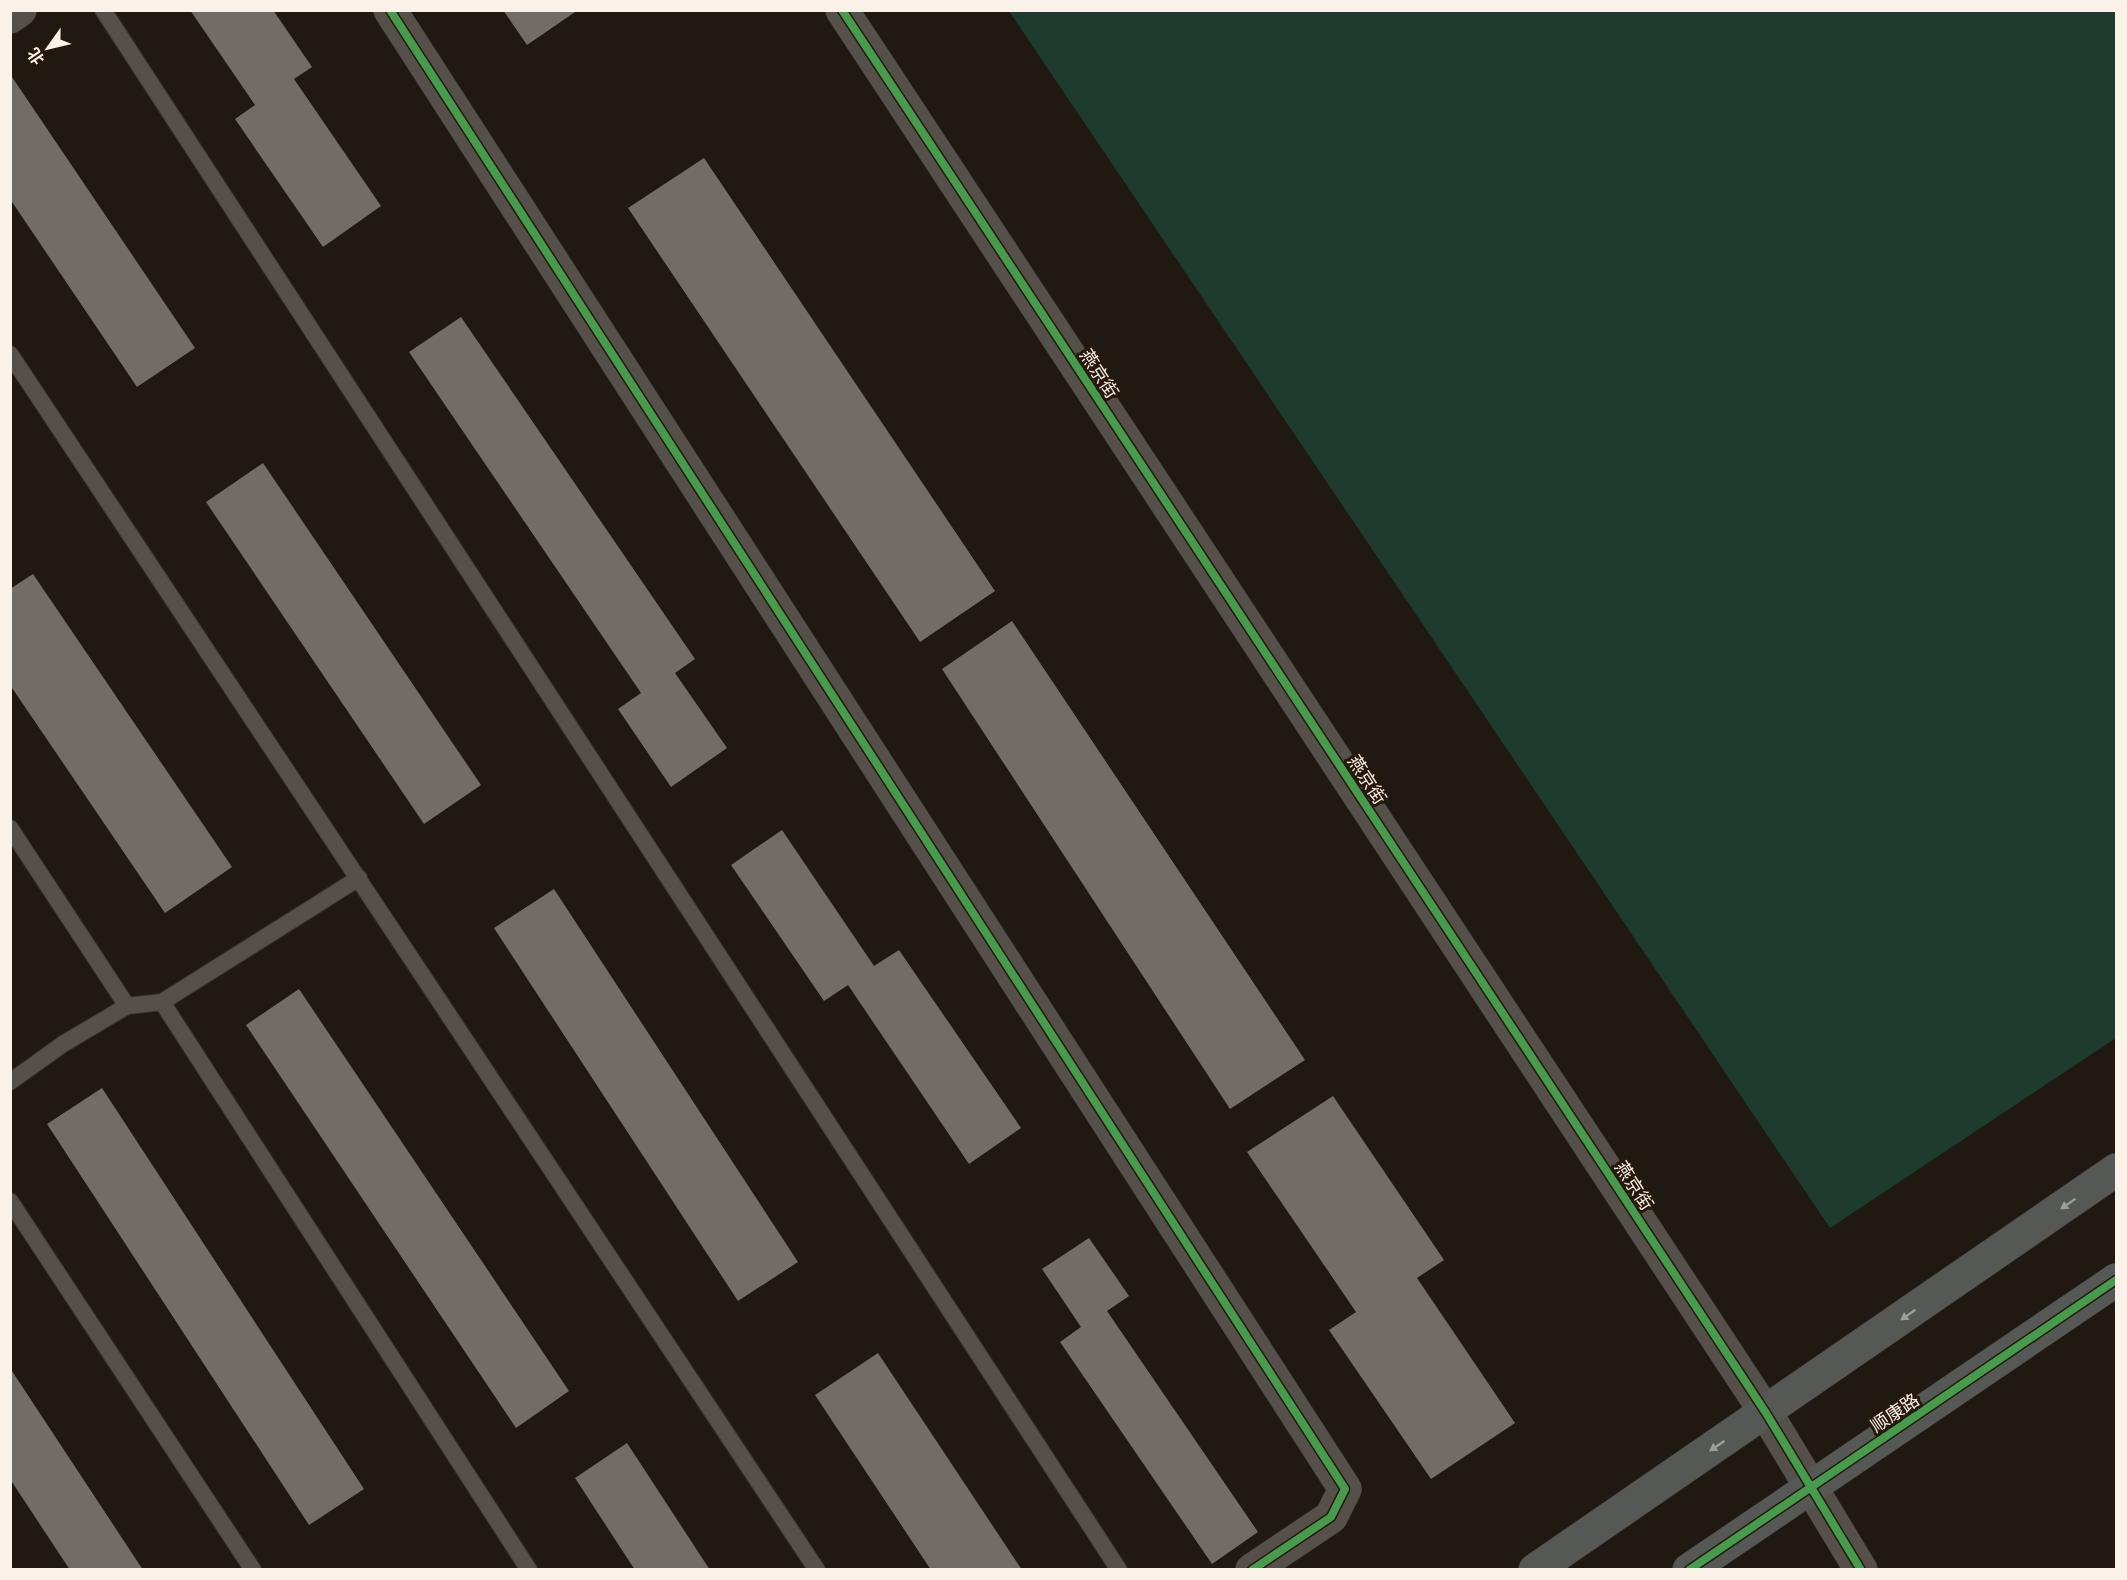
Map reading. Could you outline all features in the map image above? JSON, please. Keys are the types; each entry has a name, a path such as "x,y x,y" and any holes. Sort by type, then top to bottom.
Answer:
{"main road":[{"path":"1535,1569 1766,1413 2116,1170"},
{"name":"顺康路","path":"1689,1569 1813,1488 2116,1280"}],"street":[{"path":"10,17 20,10"},
{"path":"390,10 1345,1489 1331,1518 1252,1569"},
{"name":"燕京街","path":"842,10 1766,1413 1861,1569"}],"lane":[{"path":"103,10 1119,1569"},
{"path":"10,354 817,1569"},
{"path":"10,828 128,1006"},
{"path":"10,1083 63,1044 128,1006 162,1002 359,878"},
{"path":"162,1002 529,1569"},
{"path":"10,1201 253,1569"}],"green space":[{"path":"1009,11 2116,11 2116,1038 1830,1228"}],"building":[{"path":"190,10 273,10 312,67 294,79 381,206 323,247 235,119 255,105"},
{"path":"503,10 578,10 527,45"},
{"path":"10,74 195,348 137,387 10,199"},
{"path":"704,158 995,591 920,642 628,208"},
{"path":"461,317 695,659 675,673 727,748 671,787 618,709 641,693 409,352"},
{"path":"263,463 481,785 424,824 206,502"},
{"path":"33,574 232,867 165,913 10,685 10,589"},
{"path":"1012,621 1305,1060 1230,1109 942,669"},
{"path":"782,830 874,966 899,950 1021,1128 969,1164 848,985 824,1001 731,865"},
{"path":"554,889 798,1262 738,1301 494,928"},
{"path":"299,989 569,1391 516,1428 246,1025"},
{"path":"102,1088 364,1489 309,1525 47,1124"},
{"path":"1333,1096 1444,1260 1417,1278 1515,1423 1431,1479 1329,1330 1356,1312 1247,1152"},
{"path":"1089,1238 1129,1296 1107,1311 1258,1532 1212,1564 1060,1342 1081,1327 1042,1269"},
{"path":"878,1353 1022,1570 931,1570 815,1395"},
{"path":"10,1368 143,1570 70,1570 10,1479"},
{"path":"627,1443 710,1570 635,1570 575,1478"}],"cycle path":[{"path":"390,10 1345,1489 1331,1517 1252,1570"},
{"path":"842,10 1766,1413 1861,1570"},
{"path":"1689,1570 2116,1280"}]}
